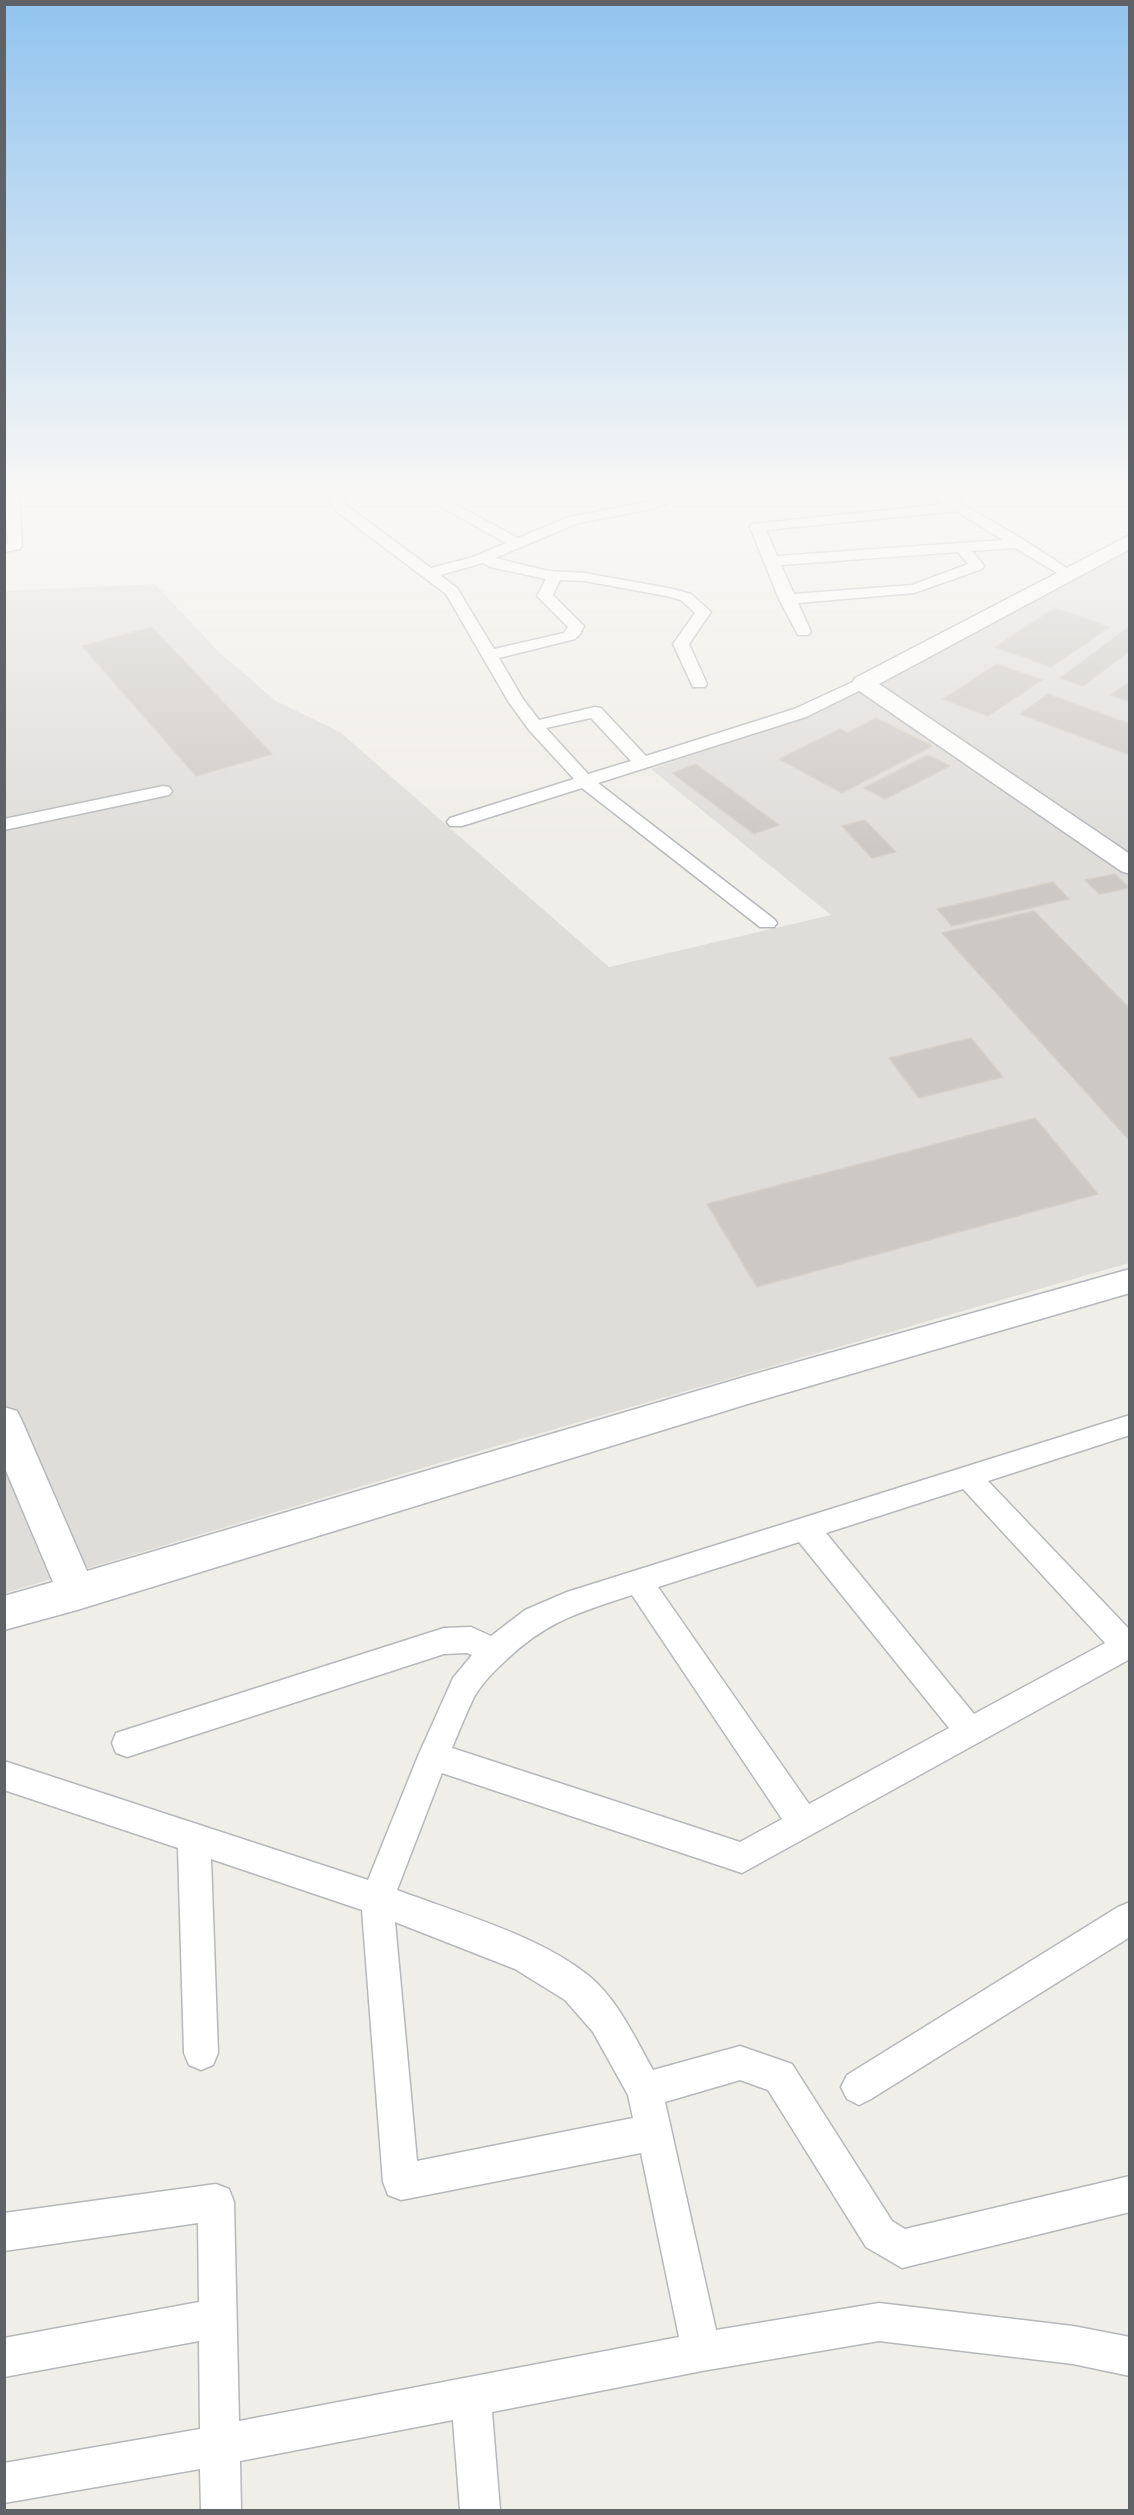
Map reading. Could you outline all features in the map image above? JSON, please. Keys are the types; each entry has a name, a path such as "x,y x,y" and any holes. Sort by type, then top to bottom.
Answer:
{"street":[{"path":"465,612 516,701 535,726 585,781 767,922"},
{"path":"490,655 569,636 575,631 576,626 561,612"},
{"path":"699,684 681,644 703,612"},
{"path":"793,612 803,632"},
{"path":"456,822 800,712 863,683 996,612"},
{"path":"863,683 1130,866"},
{"path":"535,726 595,712 643,764"},
{"path":"4,825 164,790"},
{"path":"4,1613 751,1389 1130,1281"},
{"path":"4,1421 76,1593"},
{"path":"655,2132 400,2182 377,1899 433,1756 464,1688 494,1653 535,1619 567,1604 1130,1425"},
{"path":"433,1756 742,1858 1128,1645 968,1477"},
{"path":"804,1527 971,1733"},
{"path":"639,1582 804,1824"},
{"path":"127,1743 444,1641 471,1640 494,1653"},
{"path":"4,1775 377,1899 526,1956 578,1988 605,2020 645,2090 702,2352"},
{"path":"194,1840 201,2054"},
{"path":"859,2086 1130,1918"},
{"path":"645,2090 740,2063 780,2076 879,2234 902,2249 1130,2194"},
{"path":"4,2232 216,2202 221,2511"},
{"path":"4,2358 218,2318"},
{"path":"4,2483 221,2445 702,2352 879,2322 1073,2345 1130,2356"},
{"path":"471,2397 480,2511"}],"shaded area":[{"path":"4,612 182,612 220,653 276,701 340,732 609,967 831,915 651,769 801,718 853,695 1007,612 1129,612 1129,1263 503,1444 5,1593"}],"building":[{"path":"1048,612 1068,612 1110,627 1051,667 995,647"},
{"path":"1130,626 1130,651 1083,686 1060,678"},
{"path":"152,627 272,754 196,776 82,646"},
{"path":"997,664 1042,680 988,716 943,699"},
{"path":"1130,681 1130,702 1111,695"},
{"path":"1048,694 1130,724 1130,755 1020,714"},
{"path":"876,718 932,746 842,793 779,759 840,729 847,733"},
{"path":"928,755 950,766 885,799 864,788"},
{"path":"696,764 779,825 754,834 672,773"},
{"path":"865,820 896,852 872,858 842,826"},
{"path":"1115,874 1129,888 1099,894 1085,880"},
{"path":"1053,882 1069,899 952,926 937,909"},
{"path":"1034,911 1130,1009 1130,1141 942,933"},
{"path":"971,1038 1003,1077 919,1098 889,1058"},
{"path":"1035,1118 1098,1194 757,1287 707,1204"}]}
